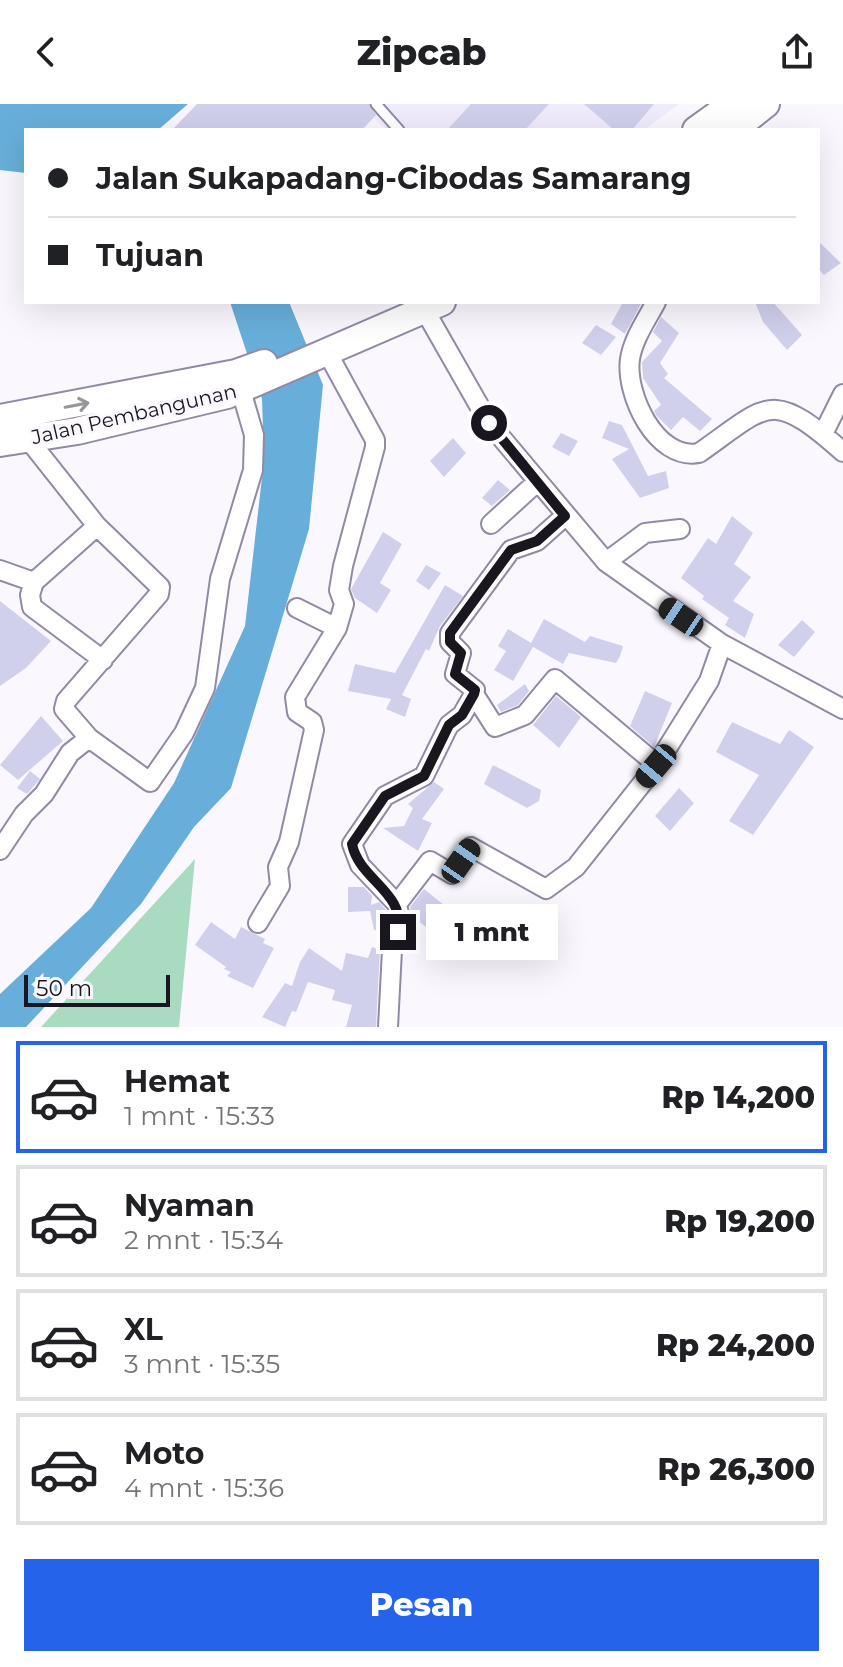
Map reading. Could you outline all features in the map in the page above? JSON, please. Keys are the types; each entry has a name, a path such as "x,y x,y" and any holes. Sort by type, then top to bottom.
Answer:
{"main road":[{"path":"699,128 732,104"},
{"path":"736,128 766,104"},
{"name":"Jalan Pembangunan","path":"0,443 77,431 246,379 318,352 422,304"},
{"name":"Jalan Pembangunan","path":"0,418 246,379"}],"street":[{"path":"422,304 489,423 606,562 722,644 843,709"},
{"path":"655,304 630,359 639,407 650,429 662,439 689,455 699,453 750,414 773,408 794,415 843,452"},
{"path":"258,923 280,886 278,867 289,842 314,730 312,722 297,712 295,697 337,628 344,604 339,590 343,566 375,440 318,352"},
{"path":"28,439 97,526 160,587 154,600 63,704 89,738 150,782 197,711 205,688 220,579 253,470 254,435 246,379"},
{"path":"823,434 843,394"},
{"path":"491,524 537,482"},
{"path":"565,516 537,541 511,550 450,633 450,642 461,653 455,674 475,690 474,694 495,727 525,715 555,679 656,764"},
{"path":"97,526 34,582 30,595 32,607 103,660"},
{"path":"606,562 645,533 680,529"},
{"path":"0,570 34,582"},
{"path":"297,608 337,628"},
{"path":"397,904 430,861 452,874 471,847 546,889 576,867 656,764 709,681 722,644"},
{"path":"388,1027 392,950 400,919 397,904 360,865 352,844 385,796 424,776 449,725 462,715 474,694"},
{"path":"0,850 24,814 44,794 70,753 89,738"}],"lane":[{"path":"376,104 397,128"}],"shaded area":[{"path":"359,104 679,104 647,128 385,128"}],"green space":[{"path":"195,859 179,1027 41,1027"}],"water":[{"path":"0,104 188,104 160,128 24,128 24,173 0,170"},
{"path":"231,304 290,304 323,385 309,529 231,788 194,827 141,904 26,1027 0,1027 0,994 91,908 174,783 245,626 264,460 262,399"}],"building":[{"path":"197,104 369,104 376,115 364,128 174,128"},
{"path":"471,104 549,104 527,128 449,128"},
{"path":"584,104 654,104 634,128 612,128"},
{"path":"820,243 841,263 824,275 820,270"},
{"path":"622,304 641,304 625,334 611,324"},
{"path":"756,304 775,304 802,335 787,350 763,322"},
{"path":"661,317 679,333 660,363 668,374 664,378 712,419 700,431 683,417 671,430 654,411 661,405 643,378 642,362 662,341 653,332"},
{"path":"596,325 616,337 601,355 582,343"},
{"path":"609,421 622,425 648,476 666,471 669,488 640,498 612,459 629,449 602,438"},
{"path":"561,433 578,441 569,456 552,447"},
{"path":"453,438 466,453 444,477 430,461"},
{"path":"498,480 510,490 492,506 482,498"},
{"path":"732,516 753,533 734,564 751,577 733,601 754,614 745,638 725,625 729,618 702,599 704,596 681,578 708,538 716,544"},
{"path":"383,532 402,544 380,583 391,590 377,613 355,598 351,589"},
{"path":"426,565 441,573 429,590 416,581"},
{"path":"445,585 463,596 440,626 429,651 426,649 402,695 411,699 405,717 386,709 391,699 348,691 355,664 395,673"},
{"path":"0,601 51,641 26,668 0,686"},
{"path":"544,619 585,642 590,636 623,646 620,656 616,663 569,653 563,664 533,647 513,681 494,670 506,651 498,646 508,629 531,643"},
{"path":"802,620 815,632 794,657 778,645"},
{"path":"525,684 529,691 518,705 501,712 497,705"},
{"path":"645,691 672,703 654,747 630,726"},
{"path":"556,696 581,717 559,748 533,725"},
{"path":"41,716 63,741 18,780 0,765"},
{"path":"732,722 780,744 789,730 814,747 753,835 729,821 759,775 716,752"},
{"path":"493,765 541,790 539,801 527,808 484,784"},
{"path":"30,771 40,779 27,794 17,788"},
{"path":"434,782 444,789 422,819 432,823 418,851 383,828 404,826 413,808 408,804"},
{"path":"679,788 694,803 670,831 655,816"},
{"path":"348,887 364,887 372,896 371,905 379,902 386,910 385,930 374,930 370,911 348,912"},
{"path":"424,889 444,905 427,928 412,916 410,907"},
{"path":"211,922 235,939 241,927 265,939 263,943 274,948 253,988 227,976 231,972 224,969 226,967 195,945"},
{"path":"372,947 380,950 376,1027 346,1027 352,1005 332,1000 335,990 308,982 296,1012 292,1011 285,1027 262,1017 285,983 292,986 300,962 309,948 342,971 346,953 368,958"}],"route":[{"path":"398,932 400,919 397,904 360,865 352,844 385,796 424,776 449,725 462,715 474,694 475,690 455,674 461,653 450,642 450,633 511,550 537,541 565,516 489,423"}]}
